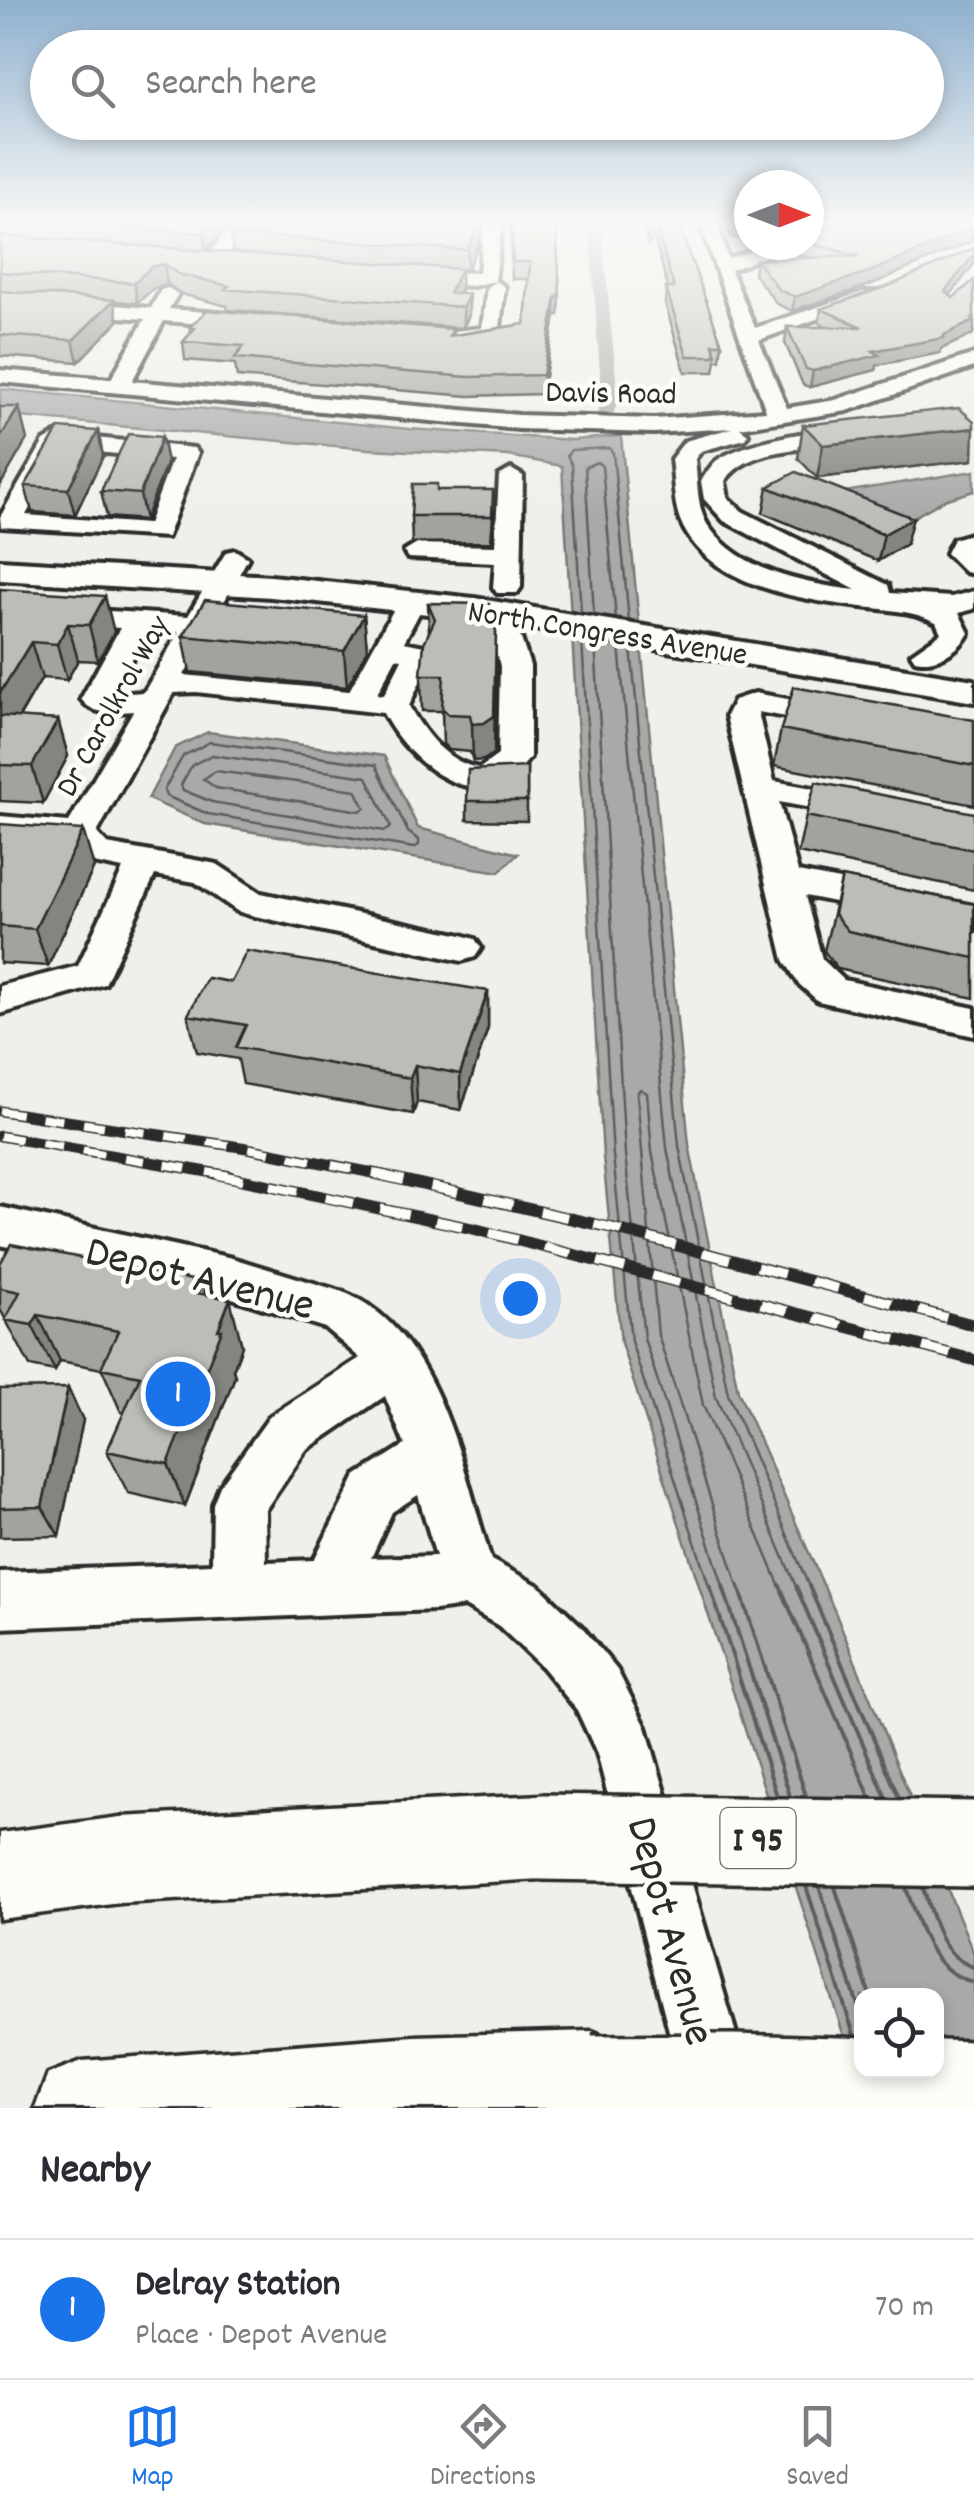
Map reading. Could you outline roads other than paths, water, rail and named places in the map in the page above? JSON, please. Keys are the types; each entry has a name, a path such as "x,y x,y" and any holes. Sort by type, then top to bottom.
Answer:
{"highway":[{"name":"I 95","path":"0,1876 174,1856 542,1837 974,1844"},
{"path":"82,2108 395,2084 592,2078 974,2084"}],"main road":[{"name":"North Congress Avenue","path":"0,546 80,538 228,570 411,602 524,593"},
{"name":"North Congress Avenue","path":"0,570 228,570 524,593 894,678 974,691"},
{"name":"North Congress Avenue","path":"673,627 973,662"},
{"path":"894,678 973,662"}],"street":[{"path":"128,388 165,319"},
{"path":"224,319 272,323"},
{"path":"423,336 461,338 487,334 494,327 493,319"},
{"path":"740,319 779,416"},
{"path":"747,336 796,319"},
{"name":"Davis Road","path":"0,376 520,422 654,426 779,416 874,396 974,360"},
{"path":"889,424 762,448 736,458 720,473 714,487 716,500 734,516 952,608 855,600 796,588 741,566 700,534 691,518 683,459 692,446 722,436 889,424"},
{"path":"56,441 123,447 186,453 158,532 80,538 10,522 56,441"},
{"path":"80,538 123,447"},
{"path":"354,634 420,653 394,706 400,720 453,773 497,774 507,767 514,756 514,666 504,629 524,593 511,476"},
{"path":"687,486 714,487"},
{"path":"974,541 962,546 959,553 974,566"},
{"path":"417,552 524,593"},
{"name":"Dr Carolkrol Way","path":"79,834 228,570"},
{"path":"358,701 411,602"},
{"path":"925,654 956,633 952,608"},
{"path":"0,612 138,621 239,621"},
{"path":"138,621 96,700 105,704 196,683 394,706"},
{"path":"883,725 755,702 745,706 741,716 803,960 812,975 832,991 974,1022"},
{"path":"759,788 974,828"},
{"path":"0,827 79,834 96,853 205,872 250,903 462,948"},
{"path":"0,1000 92,975 144,862"},
{"path":"782,880 974,918"},
{"name":"Depot Avenue","path":"0,1226 232,1278 340,1312 388,1352 420,1415 469,1578 519,1606 562,1646 597,1690 625,1748 723,2108"},
{"path":"238,1590 239,1504 248,1490 288,1432 394,1363"},
{"path":"330,1586 374,1494 433,1456"},
{"path":"0,1600 436,1583 469,1578"}],"water":[{"path":"0,389 409,429 573,440 621,436 689,1145 738,1391 835,1612 974,1954 974,2108 867,2108 857,2078 944,2078 944,1988 854,1988 854,2068 621,1343 603,1156 562,466 509,456 368,449 0,415"},
{"path":"974,471 974,491 944,500 905,522 838,493"},
{"path":"208,732 384,756 418,828 518,854 499,872 205,824 148,799 175,748"}],"waterway":[{"path":"603,319 610,400 603,420"}],"railway":[{"path":"0,1111 247,1148 388,1176"},
{"path":"0,1136 231,1176"},
{"path":"216,1174 475,1229 974,1360"},
{"path":"376,1174 612,1228 974,1325"}],"place":[{"name":"Delray Station","path":"178,1394"}]}
